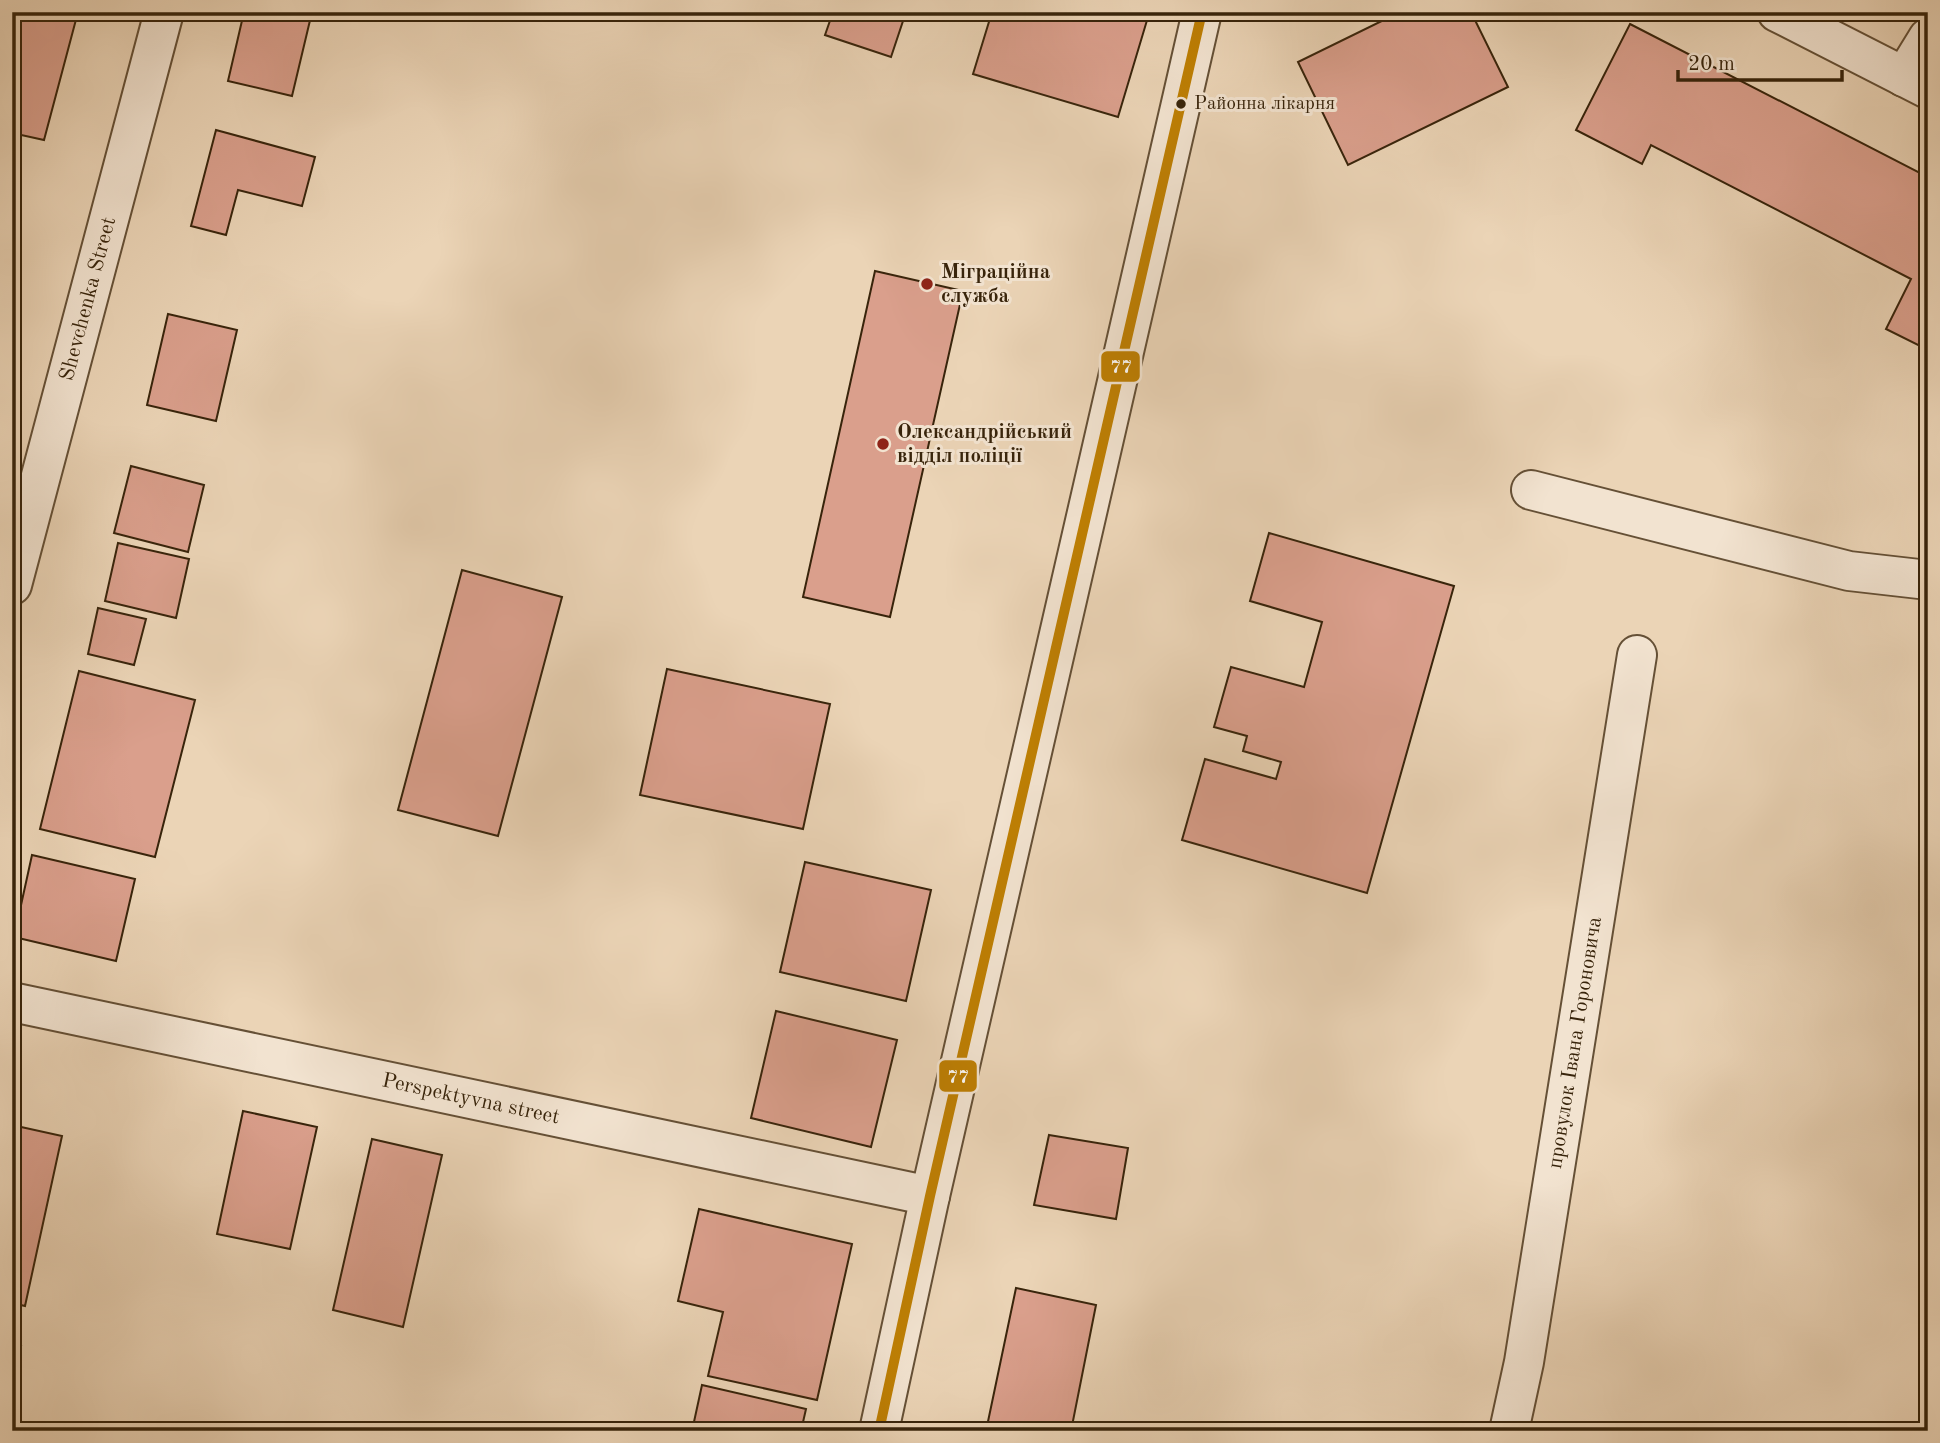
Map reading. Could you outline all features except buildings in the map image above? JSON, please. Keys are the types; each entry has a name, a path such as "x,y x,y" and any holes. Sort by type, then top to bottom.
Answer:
{"street":[{"name":"Shevchenka Street","path":"12,585 163,12"},
{"path":"879,1431 930,1196 1202,12"},
{"path":"1777,12 1916,83 1928,38"},
{"path":"1531,490 1849,571 1928,580"},
{"name":"провулок Івана Гороновича","path":"1509,1431 1524,1362 1637,655"},
{"name":"Perspektyvna street","path":"12,1002 930,1196"}],"transit line":[{"name":"77","path":"879,1431 930,1196 1202,12"}],"place":[{"name":"Районна лікарня","path":"1181,104"},
{"name":"Міграційна служба","path":"927,284"},
{"name":"Олександрійський відділ поліції","path":"883,444"}]}
